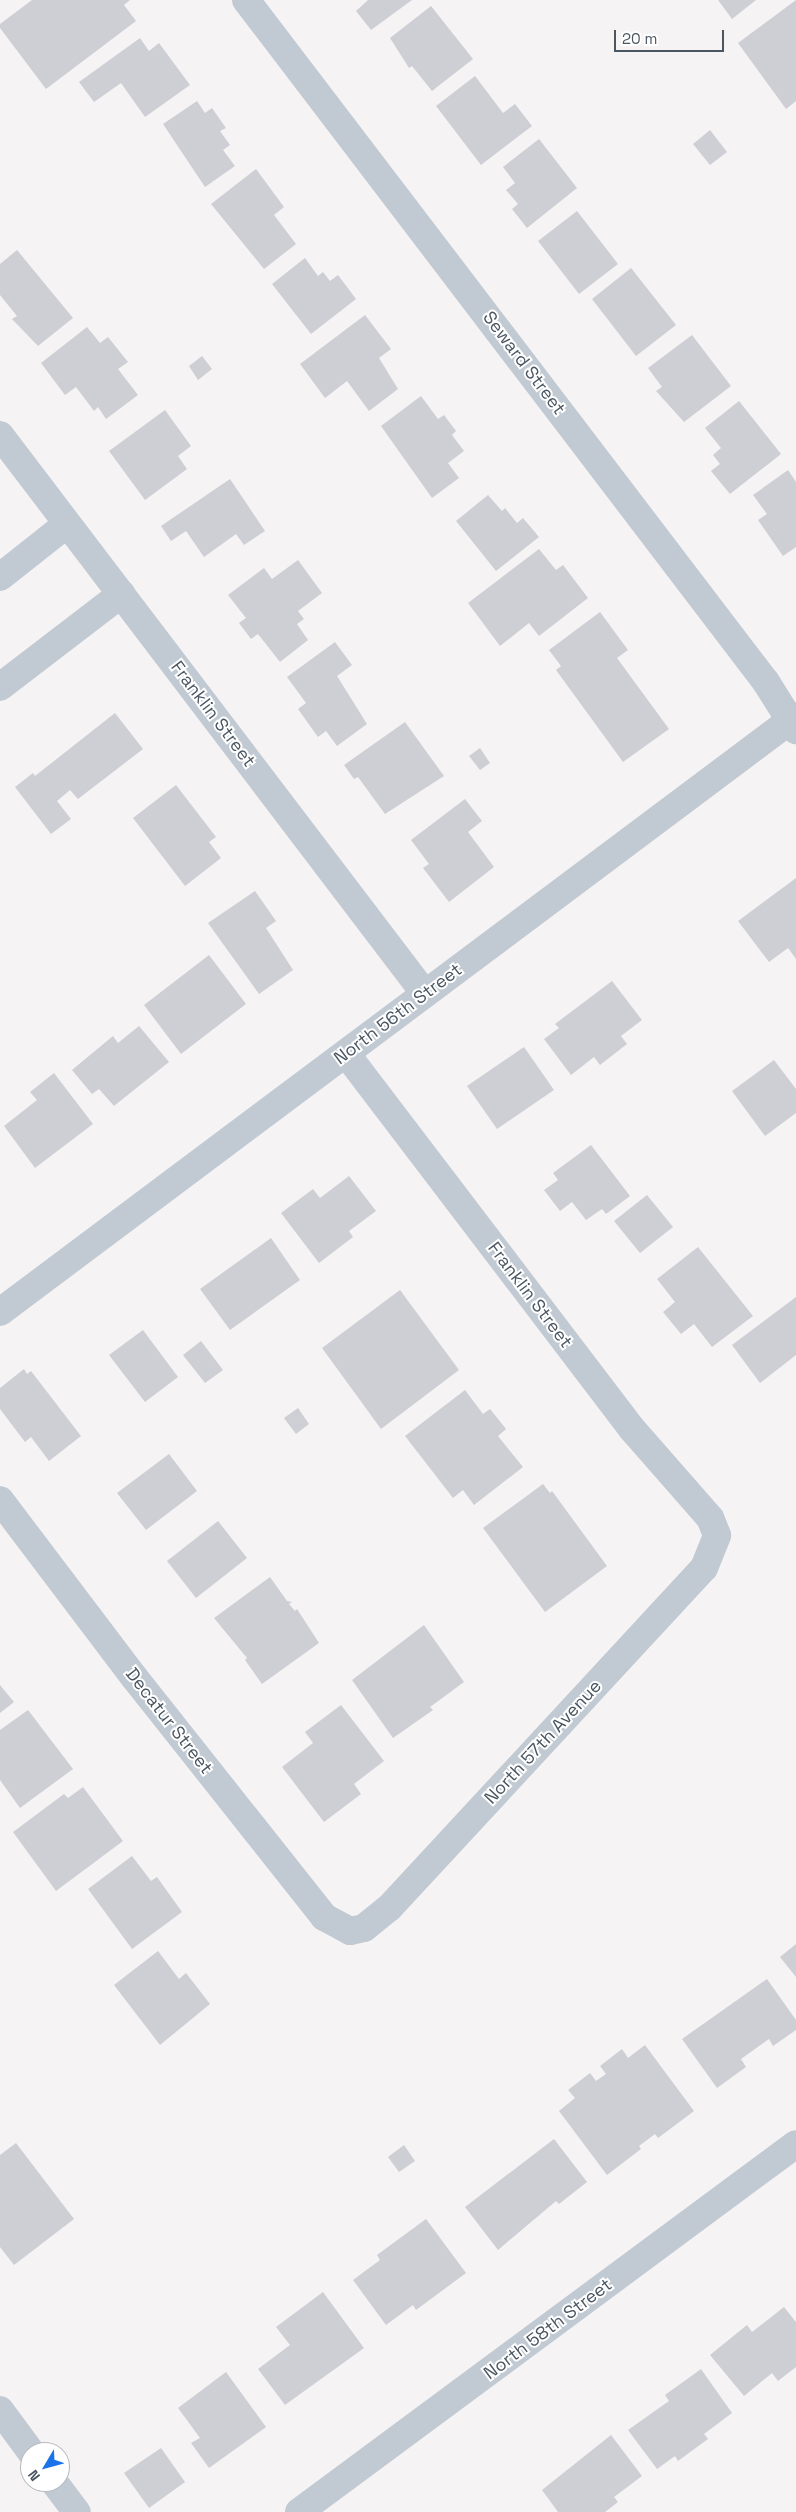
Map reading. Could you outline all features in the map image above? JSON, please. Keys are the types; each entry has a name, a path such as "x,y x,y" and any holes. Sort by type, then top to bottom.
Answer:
{"street":[{"name":"Seward Street","path":"246,0 766,682 794,722"},
{"name":"Franklin Street","path":"0,435 425,994"},
{"path":"0,577 67,524"},
{"path":"0,687 121,594"},
{"name":"North 56th Street","path":"0,1312 425,994 794,722"},
{"name":"Franklin Street","path":"346,1053 632,1429 710,1518 717,1535"},
{"name":"Decatur Street","path":"0,1500 134,1677 324,1917 350,1931"},
{"name":"North 57th Avenue","path":"350,1931 364,1928 390,1908 704,1568 717,1535"},
{"name":"North 58th Street","path":"299,2512 796,2144"},
{"path":"0,2410 24,2442"},
{"path":"62,2492 77,2512"}],"building":[{"path":"32,0 130,0 124,5 136,21 46,89 0,28 0,24"},
{"path":"368,0 412,0 371,30 356,11"},
{"path":"718,0 756,0 732,19"},
{"path":"796,0 796,101 786,109 738,43"},
{"path":"431,6 473,59 432,91 412,66 409,68 390,38"},
{"path":"140,38 149,51 159,43 190,85 145,117 121,83 94,102 79,82"},
{"path":"475,76 503,113 515,104 532,126 481,165 436,106"},
{"path":"197,101 205,113 212,108 226,128 220,131 230,145 223,150 235,166 205,187 163,124"},
{"path":"710,130 727,152 710,165 693,144"},
{"path":"539,139 577,188 527,228 512,209 518,204 506,190 515,183 503,167"},
{"path":"256,169 284,207 274,215 296,244 264,269 211,204"},
{"path":"577,211 618,264 579,294 538,241"},
{"path":"17,250 73,318 38,346 12,319 17,316 0,295 0,264"},
{"path":"305,258 318,276 323,272 330,281 338,275 356,299 311,334 272,284"},
{"path":"631,268 676,325 636,356 592,299"},
{"path":"365,315 391,349 379,358 398,389 369,411 347,381 325,398 300,364"},
{"path":"87,327 100,343 108,337 128,362 118,369 138,395 106,419 98,407 94,411 76,387 65,395 41,363"},
{"path":"692,335 731,386 684,422 656,391 662,387 648,368"},
{"path":"202,356 212,369 198,380 189,366"},
{"path":"421,396 438,419 444,415 456,431 452,435 464,451 448,463 459,478 432,498 381,426"},
{"path":"739,401 781,454 730,494 711,471 720,464 713,455 721,448 705,428"},
{"path":"165,410 191,446 178,456 187,469 145,500 109,451"},
{"path":"788,470 796,482 796,547 783,556 758,520 767,514 753,495"},
{"path":"230,479 265,531 244,545 236,534 204,557 186,531 171,541 161,526"},
{"path":"488,495 502,511 505,508 517,523 523,518 539,537 496,571 456,521"},
{"path":"539,549 556,570 563,565 588,598 539,636 529,623 500,646 468,603"},
{"path":"298,560 322,593 298,611 304,619 297,624 308,640 280,662 258,634 251,639 239,623 246,618 228,595 264,568 272,579"},
{"path":"600,612 628,650 617,658 669,729 623,762 556,670 561,666 549,650"},
{"path":"335,642 352,665 337,676 367,724 337,746 326,731 318,737 298,709 306,703 287,677"},
{"path":"115,713 143,749 78,799 70,790 57,801 71,819 51,834 15,787 33,773 35,776"},
{"path":"405,722 444,776 385,814 358,777 354,779 344,765"},
{"path":"480,748 490,763 480,770 469,756"},
{"path":"176,785 216,837 209,842 221,858 185,886 133,818"},
{"path":"465,799 482,821 468,832 494,867 449,902 423,868 429,864 411,840"},
{"path":"796,878 796,959 788,948 769,962 738,921"},
{"path":"255,891 276,921 266,928 293,970 259,994 208,923"},
{"path":"209,955 246,1004 181,1054 144,1005"},
{"path":"612,981 642,1020 621,1036 627,1044 600,1065 594,1057 571,1075 544,1039 559,1028 555,1024"},
{"path":"139,1026 169,1062 114,1106 99,1089 92,1094 72,1070 113,1036 118,1043"},
{"path":"524,1047 554,1090 497,1129 467,1086"},
{"path":"774,1060 796,1089 796,1113 765,1136 732,1091"},
{"path":"54,1073 93,1124 35,1168 4,1126 37,1100 30,1092"},
{"path":"591,1145 630,1196 606,1214 602,1209 586,1220 572,1202 560,1211 544,1190 558,1180 553,1173"},
{"path":"349,1176 376,1211 349,1231 353,1237 319,1263 281,1213 313,1189 320,1198"},
{"path":"647,1195 673,1227 640,1253 614,1221"},
{"path":"271,1238 300,1280 230,1330 200,1289"},
{"path":"698,1247 753,1316 712,1347 694,1324 681,1334 663,1312 675,1302 657,1279"},
{"path":"400,1290 459,1370 381,1429 322,1348"},
{"path":"796,1297 796,1355 760,1383 732,1345"},
{"path":"143,1330 178,1377 145,1402 109,1355"},
{"path":"201,1341 223,1370 205,1383 183,1355"},
{"path":"24,1369 27,1374 31,1371 81,1436 49,1461 31,1437 25,1442 0,1409 0,1388"},
{"path":"465,1390 483,1414 490,1409 506,1429 498,1436 523,1467 474,1505 463,1490 453,1498 405,1436"},
{"path":"298,1408 309,1424 296,1434 284,1418"},
{"path":"169,1454 197,1491 146,1530 117,1493"},
{"path":"543,1484 550,1493 552,1491 607,1566 545,1612 483,1528"},
{"path":"218,1521 247,1558 196,1598 167,1561"},
{"path":"270,1577 287,1601 292,1602 289,1604 295,1611 297,1609 319,1643 262,1684 245,1660 247,1658 214,1618"},
{"path":"424,1625 464,1682 430,1707 433,1710 393,1738 352,1680"},
{"path":"0,1685 14,1702 0,1713"},
{"path":"341,1705 384,1761 354,1784 361,1794 324,1822 282,1767 313,1743 305,1732"},
{"path":"28,1710 73,1769 20,1808 0,1780 0,1730"},
{"path":"83,1787 123,1841 56,1891 13,1832 64,1794 68,1798"},
{"path":"132,1856 151,1881 157,1877 182,1912 132,1949 88,1889"},
{"path":"796,1944 796,1977 780,1957"},
{"path":"158,1951 179,1979 186,1973 210,2004 160,2045 114,1985"},
{"path":"767,1979 796,2020 796,2030 773,2046 769,2039 741,2059 746,2067 717,2088 682,2039"},
{"path":"645,2045 694,2111 658,2138 655,2134 639,2146 641,2149 607,2175 559,2111 575,2098 568,2090 590,2073 596,2081 606,2074 600,2066 622,2049 628,2058"},
{"path":"554,2139 587,2182 559,2204 556,2201 498,2250 465,2207"},
{"path":"16,2143 74,2219 14,2265 0,2247 0,2155"},
{"path":"404,2145 415,2161 399,2172 388,2157"},
{"path":"426,2219 466,2273 416,2310 413,2305 386,2325 353,2280 380,2260 377,2255"},
{"path":"323,2292 364,2348 285,2405 258,2369 290,2345 276,2327"},
{"path":"784,2307 796,2322 796,2367 778,2381 772,2373 744,2396 710,2355 747,2325 752,2332"},
{"path":"701,2369 732,2413 704,2434 708,2439 678,2461 675,2456 657,2469 628,2430 669,2401 665,2395"},
{"path":"226,2372 266,2427 209,2468 191,2443 200,2438 178,2408"},
{"path":"611,2435 642,2476 614,2497 618,2502 605,2512 558,2512 542,2490"},
{"path":"161,2448 185,2482 149,2508 124,2473"}]}
